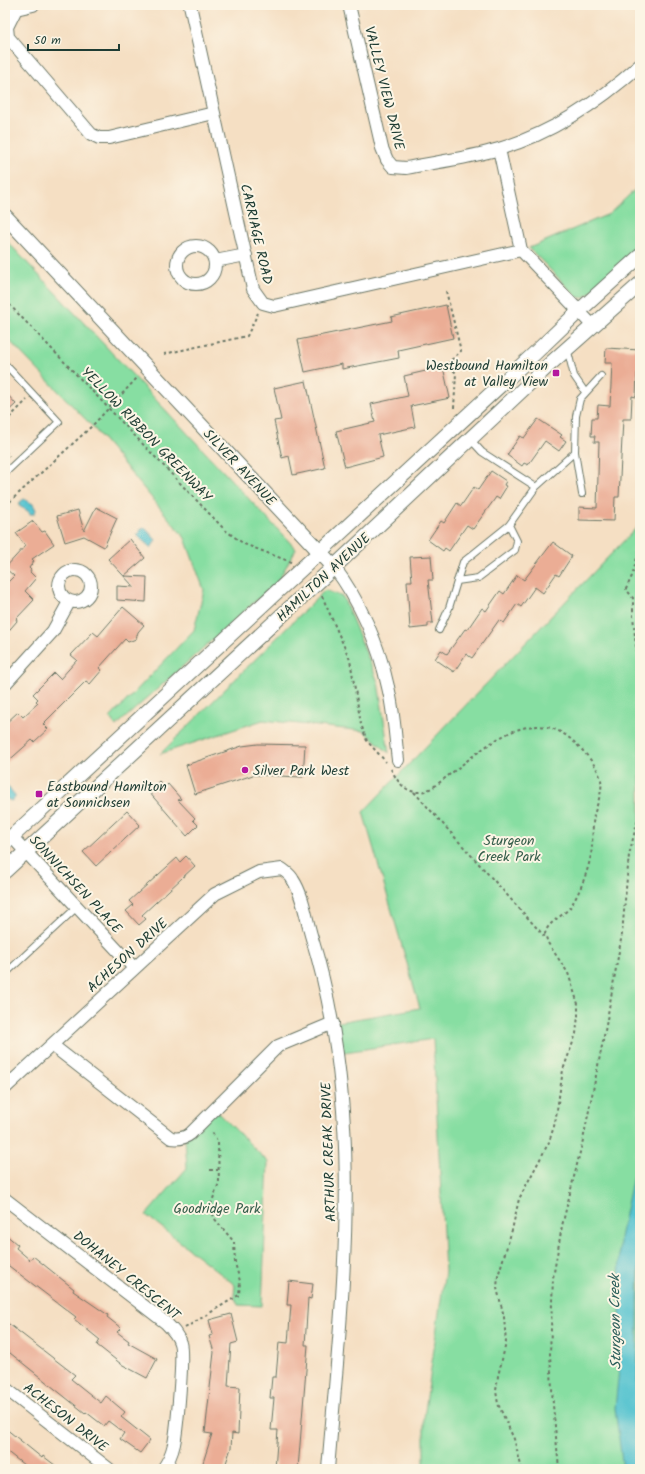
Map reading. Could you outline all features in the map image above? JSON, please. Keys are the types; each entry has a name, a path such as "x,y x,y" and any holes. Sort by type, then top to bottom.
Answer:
{"street":[{"path":"33,5 12,7 6,37 91,134 99,138 109,138 214,113"},
{"name":"CARRIAGE ROAD","path":"190,5 253,289 263,303 274,306 521,250"},
{"name":"VALLEY VIEW DRIVE","path":"349,5 382,148 387,160 394,167 406,168 499,149 533,136 564,122 595,103 640,65"},
{"path":"499,149 521,250 592,325"},
{"name":"SILVER AVENUE","path":"5,216 334,567 354,595 384,669 392,708 398,760"},
{"path":"215,261 246,255"},
{"name":"HAMILTON AVENUE","path":"8,840 295,566 320,553 640,256"},
{"name":"HAMILTON AVENUE","path":"5,871 334,567 567,348 640,284"},
{"path":"5,684 54,631 69,602"},
{"name":"SONNICHSEN PLACE","path":"8,840 26,852 134,968"},
{"name":"ACHESON DRIVE","path":"5,1088 216,894 259,872 282,869"},
{"name":"ARTHUR CREAK DRIVE","path":"282,869 293,879 317,954 333,1023 338,1053 345,1121 347,1195 342,1290 328,1469"},
{"path":"52,1044 171,1138 185,1138 278,1046 333,1023"},
{"name":"DOHANEY CRESCENT","path":"5,1199 166,1323 176,1333 181,1344 181,1358 175,1434 170,1456 163,1469"},
{"name":"ACHESON DRIVE","path":"5,1388 109,1469"}],"lane":[{"path":"567,348 574,376 585,392"},
{"path":"5,364 59,422 5,473"},
{"path":"582,494 575,452 577,407 585,392 601,376"},
{"path":"470,439 482,452 536,487"},
{"path":"439,630 449,608 463,562 509,525 536,487 575,452"},
{"path":"457,581 478,578 515,550 517,541 509,525"},
{"path":"5,974 77,907"}],"path":[{"path":"446,291 461,351 447,364 456,373 454,408"},
{"name":"YELLOW RIBBON GREENWAY","path":"5,300 225,530 244,544 295,566"},
{"path":"164,354 247,336 263,303"},
{"path":"5,506 109,409 137,378"},
{"path":"5,422 33,394"},
{"path":"640,547 632,576 626,589 633,598 633,616 640,687"},
{"path":"313,586 324,598 350,660 360,719 367,741 388,765 400,785 413,791 420,792 436,785 504,734 522,727 538,726 551,728 569,737 595,768 602,782 594,817 590,857 576,896 566,912 546,930 546,938"},
{"path":"413,791 546,938 568,973 578,1004 576,1034 563,1070 556,1123 549,1142 519,1199 512,1230 498,1276 498,1288 504,1317 506,1338 497,1384 498,1404 514,1439 522,1469"},
{"path":"559,1469 552,1405 550,1354 553,1278 562,1226 583,1140 605,1031 622,934 629,855 640,810"},
{"path":"176,1333 239,1295 240,1281 235,1263 234,1242 214,1218 211,1204 219,1183 218,1143 213,1131 202,1121"},
{"path":"210,1170 218,1170"}],"green space":[{"path":"640,185 640,249 584,298 577,297 529,248 609,214"},
{"path":"5,239 296,549 278,581 116,726 110,718 194,630 204,590 185,538 92,426 5,336"},
{"name":"Sturgeon Creek Park","path":"640,524 640,1469 424,1469 424,1418 445,1271 433,1039 338,1053 333,1023 420,1008 363,812"},
{"path":"325,590 343,597 378,682 389,753 364,731 263,720 160,754"},
{"name":"Goodridge Park","path":"214,1108 268,1162 262,1306 238,1305 234,1296 235,1285 146,1215 187,1168 185,1138"}],"water":[{"path":"24,499 33,504 36,510 34,514 30,514 28,511 19,506 20,502"},
{"path":"142,528 145,528 156,540 151,548 137,535"},
{"path":"5,784 15,795 15,798 11,801 5,798"},
{"name":"Sturgeon Creek","path":"640,1143 637,1406 640,1435 640,1469 623,1469 615,1408 622,1341 619,1292 620,1238"}],"building":[{"path":"446,305 453,338 398,350 399,358 342,369 342,364 305,372 298,340 392,321 391,317"},
{"path":"606,348 640,350 640,373 637,373 636,397 632,396 631,419 623,419 619,497 615,497 614,521 579,520 579,507 597,508 599,442 594,442 595,436 591,436 592,418 597,418 598,405 610,406 612,363 605,363"},
{"path":"443,367 450,398 411,406 415,427 378,435 383,457 345,467 336,431 375,422 371,404 408,396 404,376"},
{"path":"306,381 325,468 293,475 289,456 282,458 274,421 281,420 274,388"},
{"path":"5,392 16,404 5,414"},
{"path":"538,419 562,435 560,437 566,441 559,451 545,441 528,465 524,463 522,466 507,455 520,436 524,438"},
{"path":"491,471 506,481 504,485 507,486 499,499 496,497 473,529 467,525 449,551 445,548 443,551 428,540 441,521 444,523 457,503 461,506 474,487 478,490"},
{"path":"96,507 117,518 104,547 84,536 65,542 57,516 78,510 84,531"},
{"path":"33,521 42,532 45,531 54,544 32,559 34,561 29,568 31,570 30,572 36,578 25,591 34,600 16,619 17,621 5,635 5,585 14,576 5,568 25,546 16,533"},
{"path":"130,539 145,558 124,576 147,577 146,602 117,600 117,586 134,587 108,559"},
{"path":"553,542 572,556 559,576 556,574 543,593 535,587 521,607 517,604 504,623 499,620 472,658 466,654 454,672 435,659 441,650 447,654 465,629 467,630 482,608 486,611 500,591 504,594 517,575 524,580"},
{"path":"431,556 433,580 428,580 433,623 428,623 428,627 410,629 407,581 412,581 410,557"},
{"path":"123,607 144,625 138,632 136,639 128,642 125,639 99,668 102,670 90,684 86,681 43,724 48,729 34,742 32,740 5,764 5,724 18,712 23,717 38,703 36,701 38,699 33,694 54,673 60,679 77,660 71,655 93,632 98,636"},
{"name":"Silver Park West","path":"258,744 305,745 303,777 253,775 195,794 186,765 242,746"},
{"path":"159,781 165,787 168,784 181,799 178,800 195,818 193,820 198,825 187,836 148,791"},
{"path":"127,811 140,825 96,866 83,852"},
{"path":"186,856 195,866 142,915 146,919 139,925 126,911 133,905 129,901 177,858 180,862"},
{"path":"5,1234 18,1245 16,1248 30,1260 33,1256 74,1289 73,1291 108,1315 107,1317 121,1328 117,1332 129,1341 128,1343 157,1359 147,1378 121,1364 97,1345 100,1340 74,1319 76,1317 5,1263"},
{"path":"289,1281 313,1284 311,1299 308,1298 305,1345 308,1345 298,1469 275,1469 278,1430 271,1430 274,1398 270,1398 272,1377 276,1377 279,1342 288,1343 291,1305 287,1305"},
{"path":"231,1314 238,1342 231,1344 228,1386 240,1387 238,1434 232,1433 231,1448 224,1469 201,1469 212,1434 205,1433 214,1352 209,1336 213,1335 209,1320"},
{"path":"5,1321 75,1375 71,1379 101,1403 106,1396 125,1412 121,1417 150,1440 140,1453 120,1439 124,1433 108,1421 104,1426 86,1412 85,1413 5,1349"},
{"path":"5,1428 42,1458 43,1456 60,1469 29,1469 5,1450"}],"place":[{"name":"Westbound Hamilton at Valley View","path":"556,373"},
{"name":"Silver Park West","path":"245,770"},
{"name":"Eastbound Hamilton at Sonnichsen","path":"39,794"}]}
